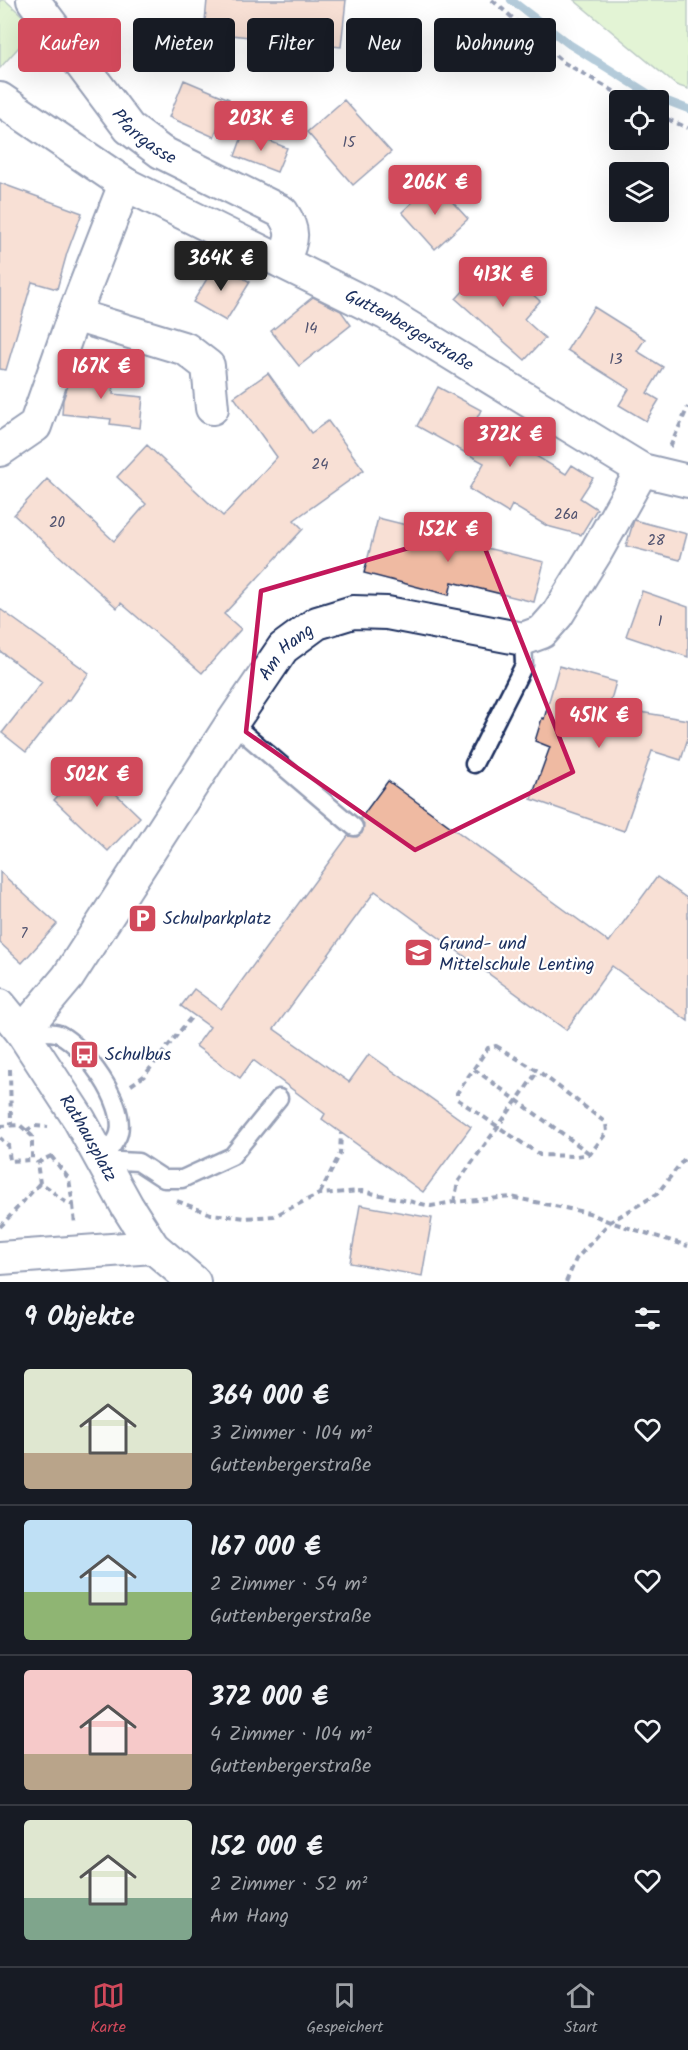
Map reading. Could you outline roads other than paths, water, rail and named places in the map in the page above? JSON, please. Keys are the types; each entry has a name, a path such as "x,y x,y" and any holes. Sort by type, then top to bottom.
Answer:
{"street":[{"name":"Pfarrgasse","path":"33,0 129,128 161,152 282,212 292,227 290,244 283,262"},
{"name":"Guttenbergerstraße","path":"0,99 125,184 387,314 663,475"},
{"path":"0,450 35,426 74,315 125,184"},
{"path":"74,315 186,349 208,366 212,408"},
{"path":"523,639 542,632 557,615 596,552 663,475"},
{"name":"Am Hang","path":"22,1032 68,977 283,648 318,623 353,612 387,613 523,639"},
{"name":"Rathausplatz","path":"0,1005 22,1032 79,1119 127,1206 153,1247"},
{"path":"153,1247 159,1282"},
{"path":"0,1258 153,1247 194,1282"}],"lane":[{"path":"474,764 524,665 523,639"},
{"path":"232,723 354,827"},
{"path":"22,1032 57,1033 84,1054 114,1097 120,1120 119,1134 102,1160 138,1162 164,1179 182,1179 232,1156 279,1098"}],"waterway":[{"path":"511,0 569,44 649,94 688,109"}],"place":[{"name":"Schulparkplatz","path":"142,918"},
{"name":"Grund- und Mittelschule Lenting","path":"418,953"},
{"name":"Schulbus","path":"84,1054"}]}
